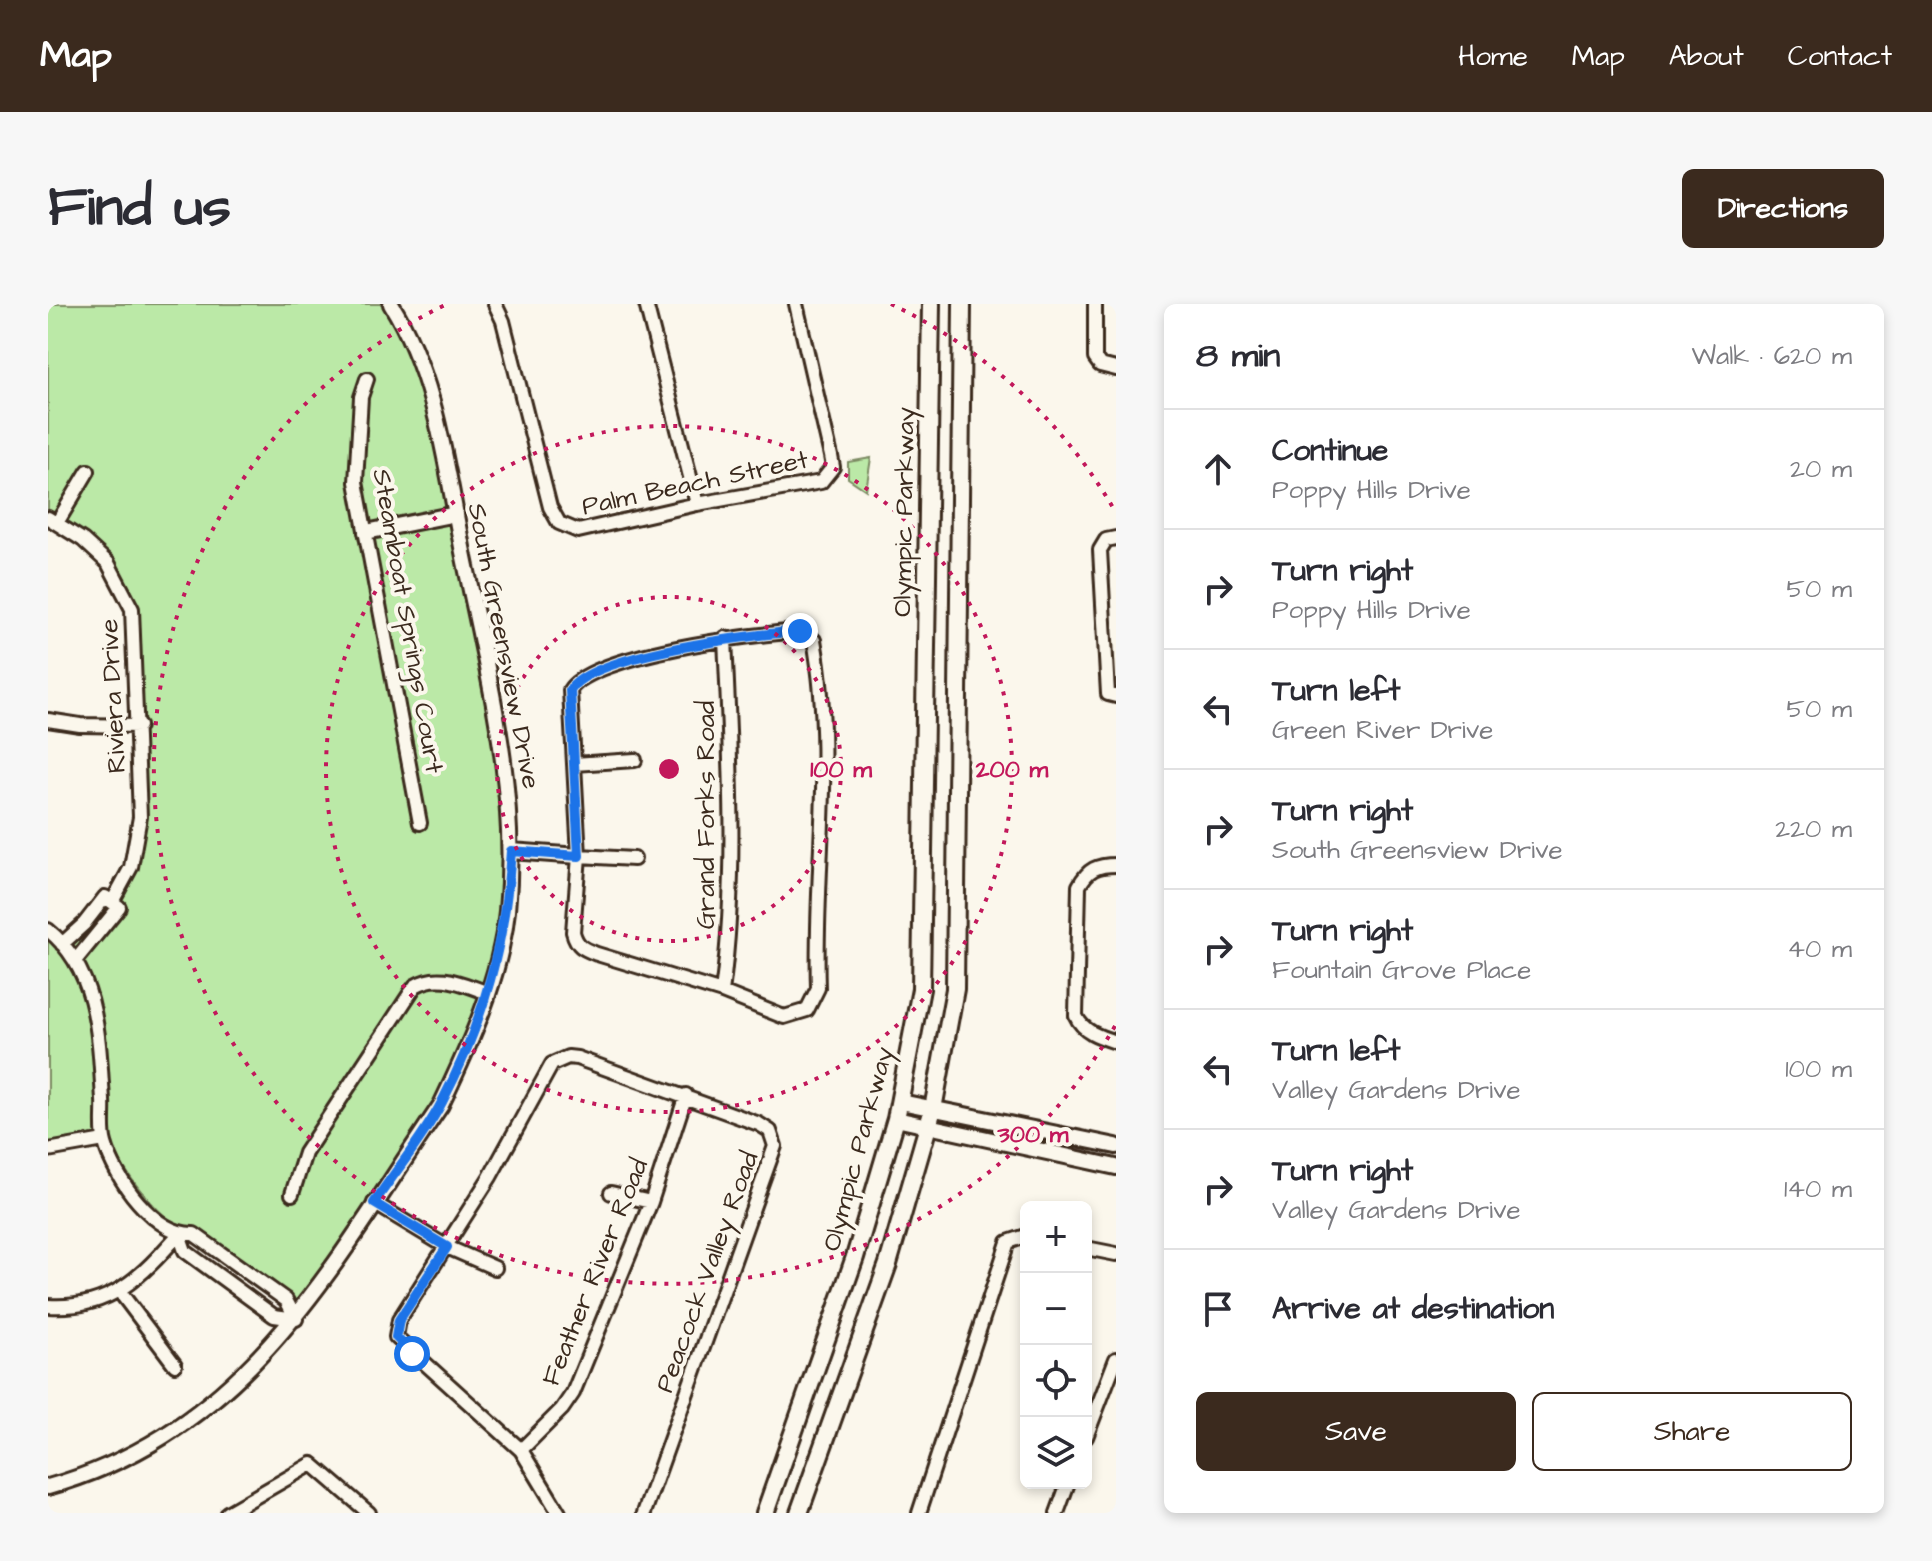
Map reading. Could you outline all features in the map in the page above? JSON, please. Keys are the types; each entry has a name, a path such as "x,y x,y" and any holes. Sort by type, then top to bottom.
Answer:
{"main road":[{"name":"Olympic Parkway","path":"765,1513 855,1257 899,1111 921,989 931,304"},
{"path":"799,1513 888,1264 931,1117 955,989 962,304"}],"street":[{"name":"South Greensview Drive","path":"48,1487 116,1461 187,1421 240,1379 296,1319 441,1105 462,1065 489,993 507,915 511,851 505,761 426,372 391,304"},
{"name":"Palm Beach Street","path":"495,304 503,321 550,507 559,523 569,530 811,485 829,474 833,467 831,456 796,304"},
{"path":"646,304 697,504"},
{"path":"1095,304 1095,358 1100,365 1116,369"},
{"name":"Steamboat Springs Court","path":"367,379 361,397 356,482 420,823"},
{"path":"53,520 88,471"},
{"path":"366,532 456,514"},
{"name":"Riviera Drive","path":"53,520 83,540 108,563 132,609 139,726 138,841 131,867 112,902 119,907 75,961"},
{"path":"1111,539 1100,550 1112,695"},
{"path":"800,631 814,640 820,668 824,744 818,988 807,1010 795,1016 784,1017 722,992 581,948 573,932 579,856 570,690 575,681 636,659 725,638 800,631"},
{"name":"Grand Forks Road","path":"722,992 728,945 731,790 725,638"},
{"path":"48,720 80,725 139,726"},
{"path":"574,764 635,760"},
{"path":"511,851 634,859"},
{"path":"1116,865 1098,865 1085,874 1079,886 1076,1016 1080,1024 1116,1042"},
{"path":"62,944 84,924 105,897 112,902"},
{"path":"48,930 75,961 96,1016 104,1140 116,1168 153,1216 179,1234 194,1234 286,1300 296,1319"},
{"path":"292,1194 305,1153 415,986 428,978 444,979 489,993"},
{"path":"559,1513 521,1450 396,1337 399,1320 518,1130 552,1064 568,1057 577,1058 686,1095"},
{"name":"Feather River Road","path":"521,1450 562,1409 573,1393 651,1202 686,1095"},
{"name":"Peacock Valley Road","path":"644,1513 775,1146 770,1131 759,1124 686,1095"},
{"path":"899,1111 1116,1146"},
{"path":"931,1117 1116,1167"},
{"path":"48,1150 104,1140"},
{"path":"611,1193 651,1202"},
{"path":"374,1203 447,1247 495,1268"},
{"path":"48,1306 94,1301 120,1292 149,1269 179,1234"},
{"path":"179,1234 185,1251 274,1316 296,1319"},
{"path":"919,1513 1008,1242 1020,1236"},
{"path":"1092,1249 1116,1254"},
{"path":"120,1292 175,1365"},
{"path":"1092,1421 1116,1359"},
{"path":"227,1513 312,1464 369,1513"},
{"path":"1057,1513 1066,1489"}],"green space":[{"path":"48,304 392,304 423,364 501,737 506,914 465,1056 299,1315 217,1258 164,1216 123,1166 109,1137 48,1146 48,924 70,947 99,921 124,885 140,792 141,640 135,602 117,565 100,546 83,540 48,512"},
{"path":"871,458 866,490 848,478 848,462"}],"route":[{"path":"412,1354 396,1337 399,1320 447,1247 374,1203 441,1105 462,1065 489,993 507,915 511,851 579,856 570,690 575,681 597,672 697,642 800,631"}]}
